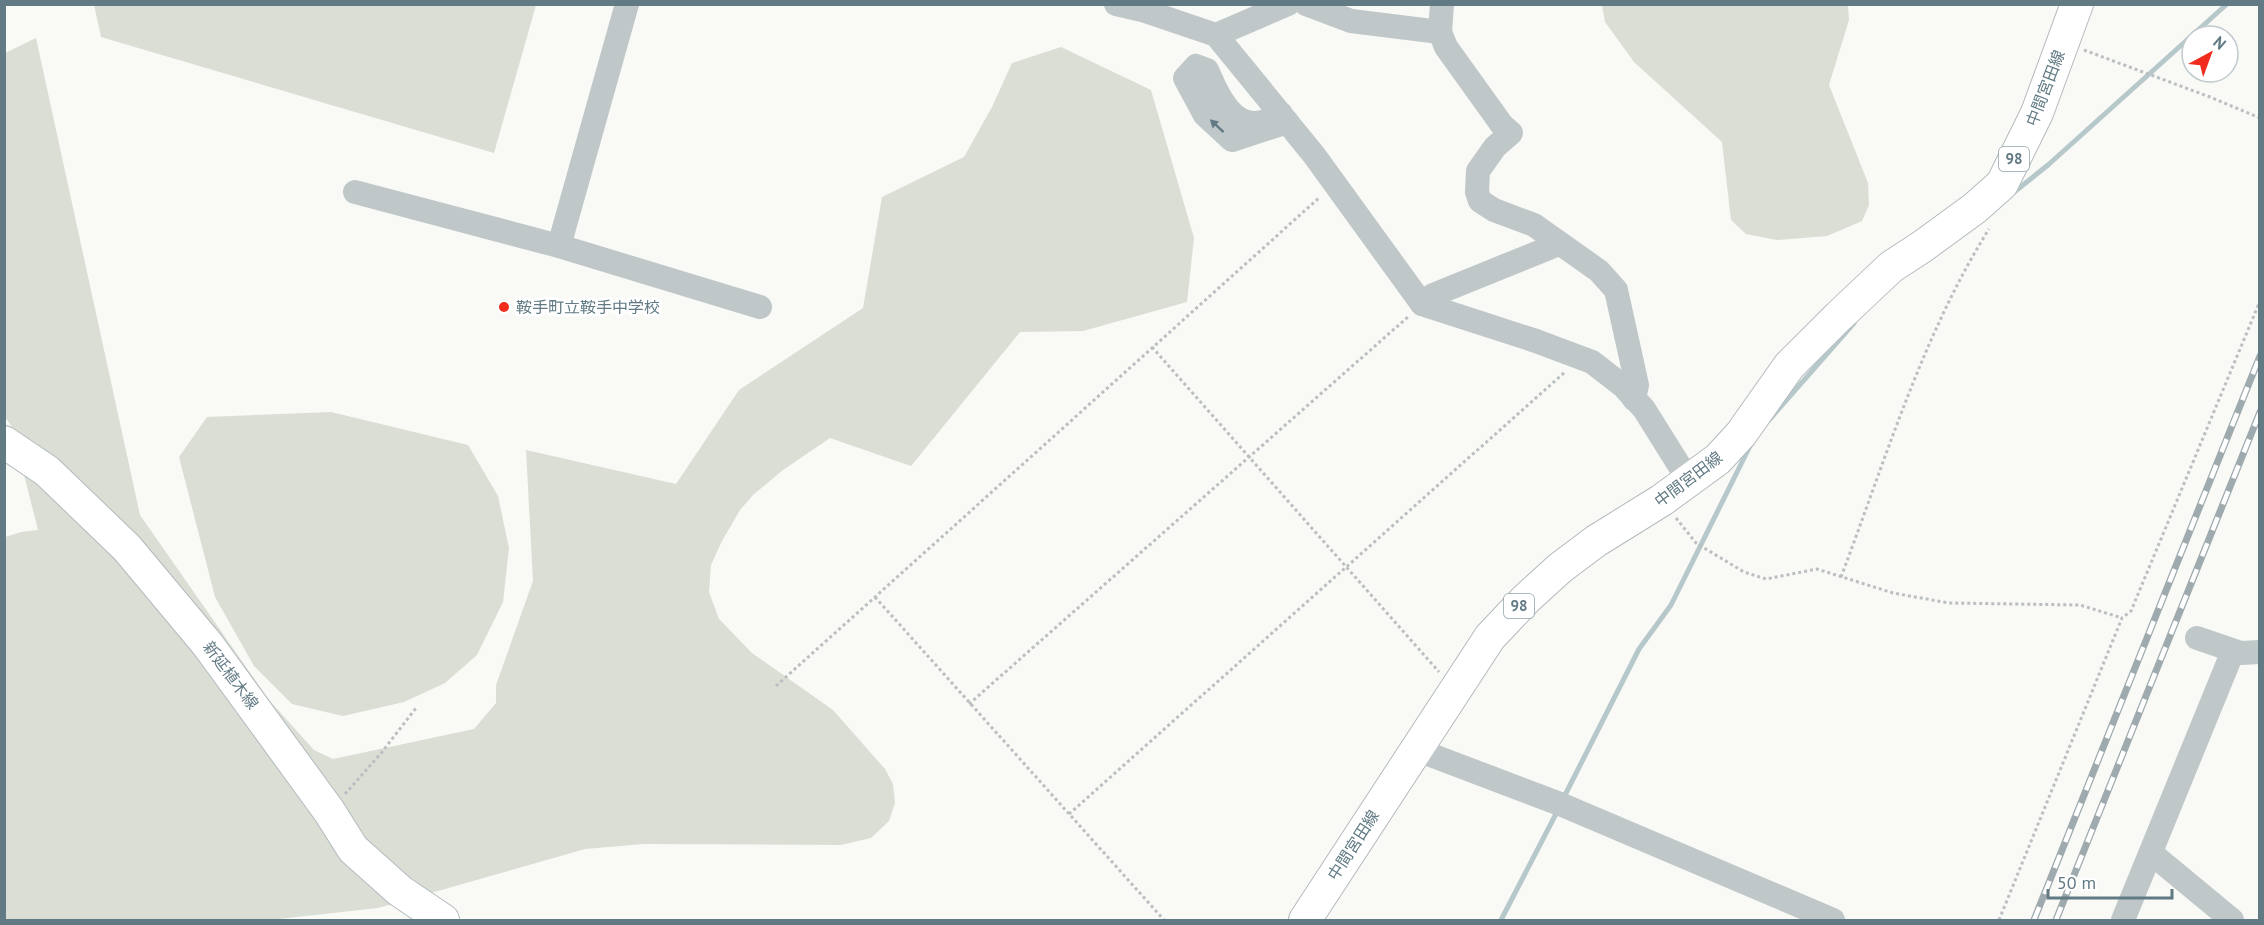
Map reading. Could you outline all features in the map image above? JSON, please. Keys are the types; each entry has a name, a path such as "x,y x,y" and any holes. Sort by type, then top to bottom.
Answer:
{"main road":[{"name":"中間宮田線","path":"1305,921 1490,637 1560,568 1596,541 1662,500 1718,459 1741,434 1789,366 1839,316 1891,267 1975,208 2002,184 2037,113 2077,4"},
{"name":"新延植木線","path":"4,442 47,471 87,507 127,548 208,645 329,811 353,849 400,891 443,921"}],"street":[{"path":"558,246 627,4"},
{"path":"1116,4 1142,10 1216,35 1335,184 1422,304 1592,362 1623,386 1644,409 1689,481"},
{"path":"1216,35 1288,4"},
{"path":"1306,4 1351,21 1440,32"},
{"path":"1442,4 1440,32 1446,47 1502,125 1511,133 1495,147 1478,171 1477,192 1480,201 1494,210 1534,225 1599,271 1616,290 1637,385 1634,399"},
{"path":"355,192 558,246 760,307"},
{"path":"1422,304 1433,295 1559,244"},
{"path":"2197,638 2241,654 2259,652"},
{"path":"2123,921 2233,651"},
{"path":"1415,749 1560,804 1833,921"},
{"path":"2151,853 2232,921"}],"path":[{"path":"2062,42 2210,97 2259,118"},
{"path":"776,686 1335,184"},
{"path":"1840,577 1933,334 1965,268 1989,228 1975,208"},
{"path":"1999,921 2122,618 2131,611 2259,301"},
{"path":"969,704 1422,304"},
{"path":"1152,347 1456,688"},
{"path":"1069,814 1571,367 1577,357"},
{"path":"1662,500 1696,543 1744,572 1766,579 1817,569 1893,592 1950,603 2080,605 2122,618"},
{"path":"875,597 1164,921"},
{"path":"329,811 382,752 416,708"}],"shaded area":[{"path":"94,4 536,5 494,153 101,37"},
{"path":"1602,5 1848,5 1849,20 1829,85 1868,183 1869,205 1862,221 1827,236 1777,240 1746,234 1731,220 1722,142 1634,62 1605,22"},
{"path":"36,38 140,515 269,700 314,750 333,759 474,729 496,703 496,685 533,581 526,450 676,484 739,390 863,308 882,197 964,157 992,107 1012,63 1061,47 1151,90 1194,238 1187,302 1083,331 1020,332 911,466 830,438 783,470 753,495 740,510 711,565 709,592 719,619 752,653 833,710 885,769 893,784 895,803 889,821 871,838 841,845 643,844 585,849 378,908 270,920 5,920 5,537 38,530 12,427 5,417 5,53"},
{"path":"331,412 468,445 498,496 509,548 503,602 477,655 445,683 404,702 343,716 292,704 254,666 215,597 179,457 207,417"}],"waterway":[{"path":"2013,193 2048,165 2227,4"},
{"path":"1769,420 1854,323"},
{"path":"1563,799 1639,649 1671,605 1751,444"},
{"path":"1501,920 1558,810"}],"railway":[{"path":"2034,920 2260,356"},
{"path":"2056,920 2260,412"}],"place":[{"name":"鞍手町立鞍手中学校","path":"504,307"}]}
